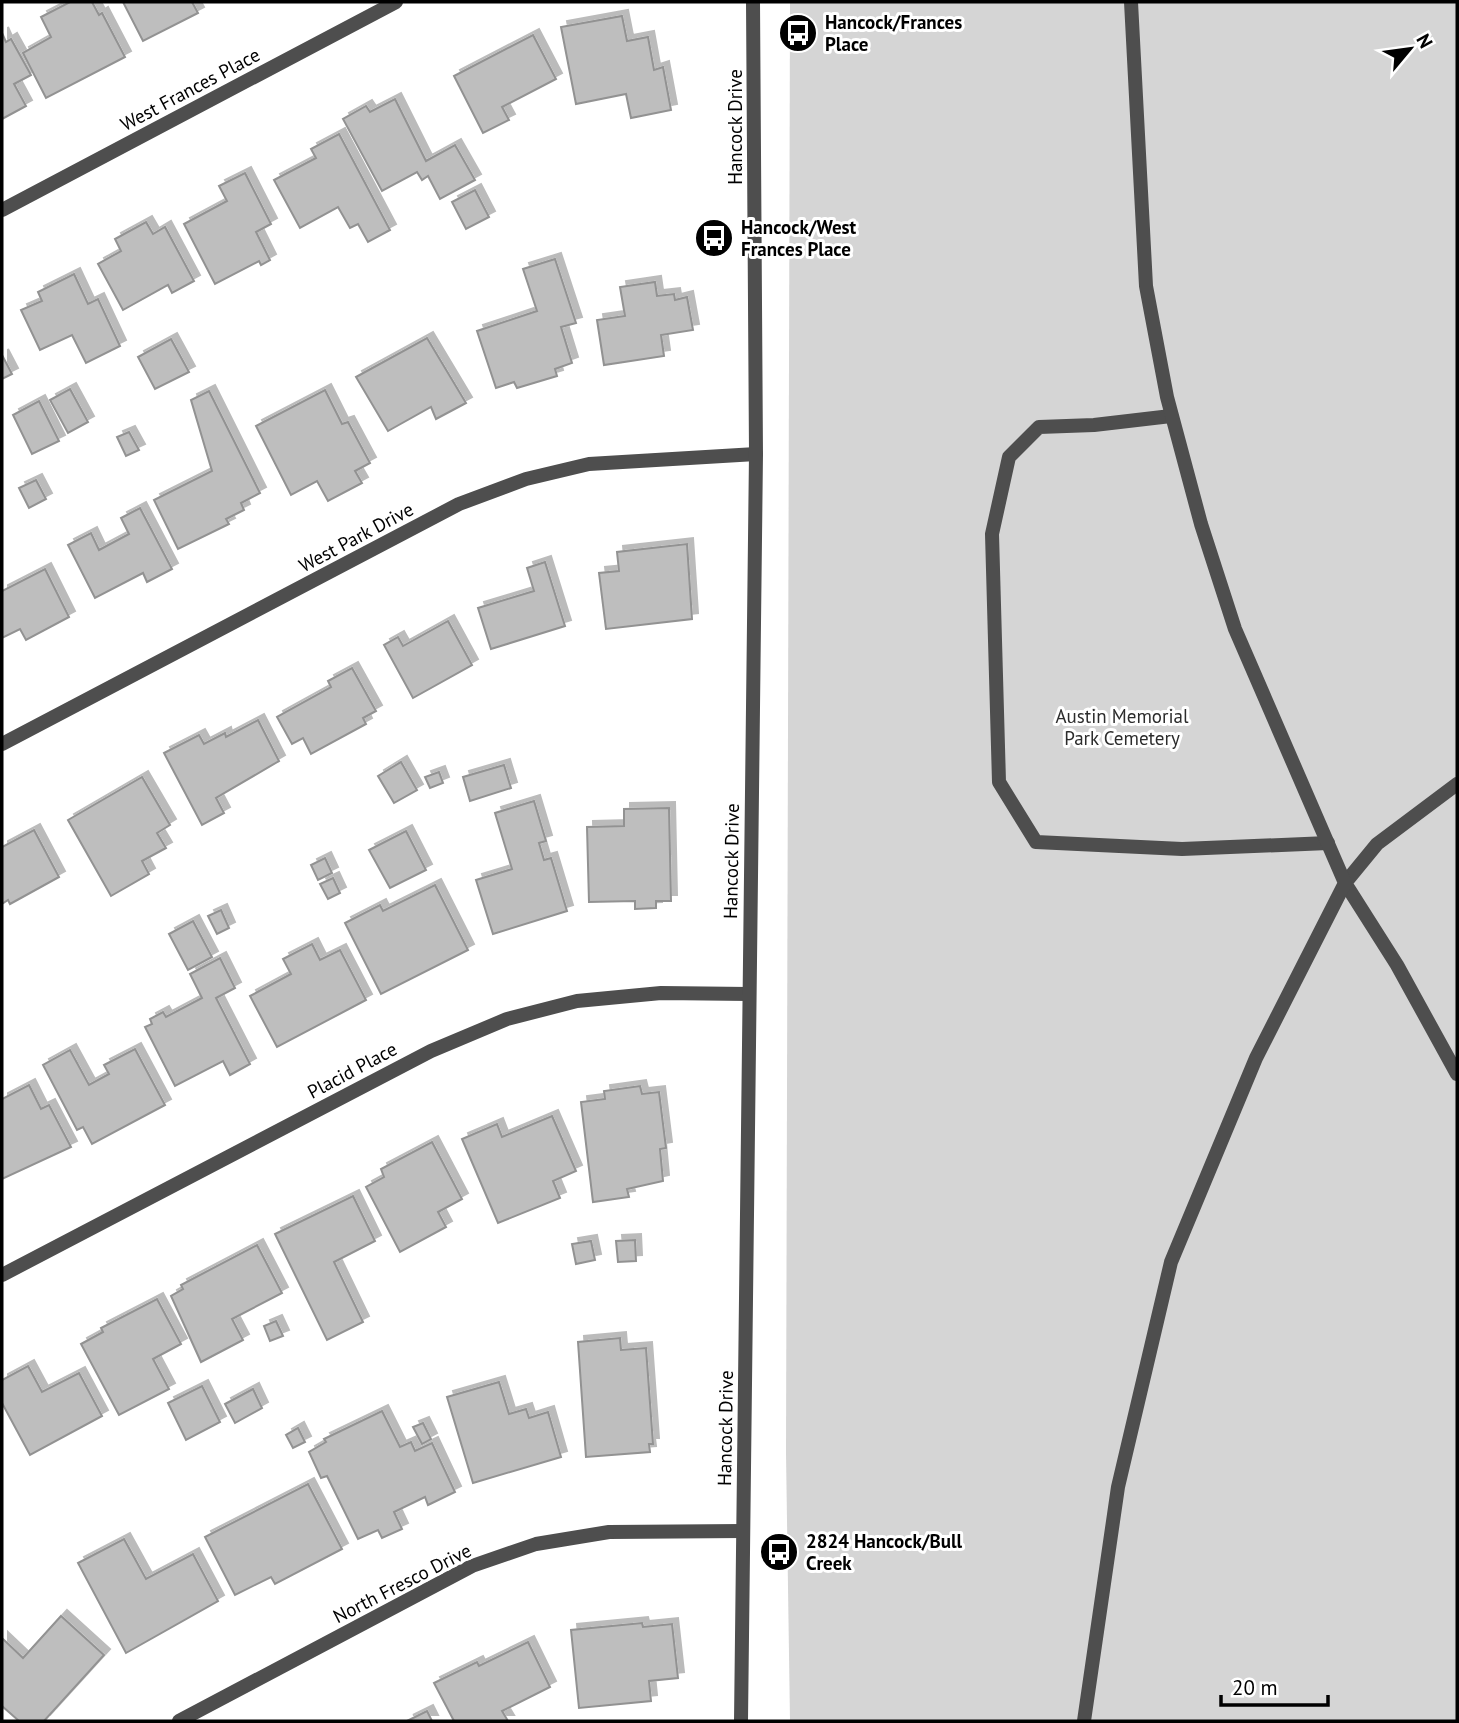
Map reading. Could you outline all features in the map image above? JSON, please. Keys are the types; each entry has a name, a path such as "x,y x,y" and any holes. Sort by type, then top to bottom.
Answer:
{"street":[{"name":"West Frances Place","path":"2,210 396,2"},
{"name":"Hancock Drive","path":"741,1721 755,454 753,2"},
{"path":"1130,2 1130,40 1146,286 1171,416 1201,524 1235,629 1345,883 1398,965 1457,1074"},
{"path":"1171,416 1094,425 1039,427 1009,457 992,534 999,782 1036,842 1182,849 1328,843"},
{"name":"West Park Drive","path":"2,744 459,504 526,479 589,464 755,454"},
{"path":"1084,1721 1118,1487 1171,1262 1256,1058 1345,883 1377,844 1457,784"},
{"name":"Placid Place","path":"2,1275 431,1051 507,1019 589,999 661,993 748,994"},
{"name":"North Fresco Drive","path":"179,1721 472,1566 536,1544 609,1532 743,1531"}],"green space":[{"name":"Austin Memorial Park Cemetery","path":"790,2 1457,2 1457,1721 790,1721 786,1453"}],"building":[{"path":"70,2 92,2 99,15 102,13 125,57 46,98 23,53 51,37 41,17"},
{"path":"123,2 192,2 198,13 143,41"},
{"path":"622,16 627,41 648,37 654,70 663,67 671,110 631,118 626,94 576,104 561,27"},
{"path":"2,33 6,42 11,39 31,75 14,84 26,106 2,119"},
{"path":"533,35 556,79 502,107 509,120 483,133 454,76"},
{"path":"395,99 426,161 455,145 475,180 440,199 428,176 422,180 417,172 382,191 343,119 366,106 370,112"},
{"path":"339,134 390,230 368,242 358,224 350,228 338,207 300,228 274,180 316,158 311,149"},
{"path":"245,173 271,224 256,232 270,260 261,265 259,261 215,284 184,224 227,201 219,186"},
{"path":"475,190 489,217 466,229 452,202"},
{"path":"146,222 153,234 165,227 194,281 172,293 168,285 123,310 98,264 121,251 115,239"},
{"path":"555,259 576,323 561,327 572,363 555,369 557,376 517,388 514,382 496,388 477,331 537,311 523,269"},
{"path":"74,274 88,304 98,299 120,346 86,363 72,335 40,350 21,310 42,301 38,292"},
{"path":"655,282 657,296 674,294 675,300 687,297 693,330 661,335 664,356 604,365 597,320 625,316 620,287"},
{"path":"427,338 466,403 436,419 431,407 388,431 356,377"},
{"path":"171,339 189,372 155,389 138,357"},
{"path":"2,355 12,374 2,379"},
{"path":"70,389 88,422 68,433 50,400"},
{"path":"325,390 342,424 348,422 370,463 355,471 362,483 328,501 317,481 291,495 256,426"},
{"path":"209,391 260,493 241,503 244,510 226,519 229,524 178,549 154,500 212,471 191,400"},
{"path":"39,401 59,441 32,454 13,415"},
{"path":"129,432 139,450 126,456 117,437"},
{"path":"36,480 46,499 29,508 19,488"},
{"path":"140,508 172,569 147,582 143,573 95,598 68,545 91,533 99,550 129,534 121,518"},
{"path":"687,544 692,619 606,629 599,573 619,571 617,552"},
{"path":"545,562 565,626 491,649 478,608 534,591 527,568"},
{"path":"45,569 69,617 26,640 20,629 2,638 2,591"},
{"path":"448,621 472,665 413,698 384,645 398,637 403,646"},
{"path":"352,668 376,711 363,718 366,724 311,754 303,738 292,744 277,717 331,687 328,681"},
{"path":"258,720 279,761 216,798 224,813 202,825 164,753 199,735 204,744 225,733 226,737"},
{"path":"401,762 417,790 394,803 378,776"},
{"path":"504,765 511,788 470,801 463,777"},
{"path":"439,772 443,783 430,788 425,777"},
{"path":"142,777 170,825 157,833 166,848 142,861 149,874 111,896 68,820"},
{"path":"534,801 546,841 539,843 544,860 551,858 567,911 493,934 476,880 512,869 495,813"},
{"path":"669,808 671,901 656,901 656,908 635,909 635,901 589,902 587,827 624,826 624,809"},
{"path":"34,830 59,877 10,904 8,900 2,904 2,847"},
{"path":"406,831 426,870 390,888 369,850"},
{"path":"325,858 332,873 318,880 311,865"},
{"path":"333,878 340,893 328,899 320,884"},
{"path":"435,885 468,950 381,994 345,923 380,905 383,911"},
{"path":"221,910 229,928 217,934 208,916"},
{"path":"193,921 212,957 188,970 169,934"},
{"path":"312,944 320,960 340,950 366,1000 277,1047 250,996 291,974 283,959"},
{"path":"220,958 235,988 216,998 250,1064 230,1075 223,1061 175,1086 145,1027 152,1024 150,1019 163,1012 166,1017 202,998 190,974"},
{"path":"135,1049 165,1105 92,1144 83,1127 77,1130 43,1065 70,1050 89,1085 109,1074 104,1065"},
{"path":"29,1085 41,1109 49,1105 71,1147 2,1179 2,1099"},
{"path":"640,1086 642,1094 659,1092 666,1148 660,1149 663,1181 627,1189 629,1197 593,1202 581,1102 605,1099 604,1091"},
{"path":"552,1116 576,1171 553,1181 560,1198 498,1223 462,1139 497,1124 502,1137"},
{"path":"432,1142 462,1199 438,1212 446,1227 400,1252 366,1187 384,1177 381,1169"},
{"path":"353,1196 375,1241 334,1262 363,1322 327,1340 275,1234"},
{"path":"635,1240 636,1261 618,1262 616,1241"},
{"path":"591,1241 595,1260 576,1264 572,1244"},
{"path":"257,1245 282,1293 232,1319 243,1340 201,1362 171,1296 183,1289 181,1285"},
{"path":"157,1299 181,1344 153,1359 169,1389 119,1415 81,1344 103,1332 101,1328"},
{"path":"276,1321 283,1336 270,1341 264,1326"},
{"path":"620,1338 621,1350 646,1348 653,1444 649,1444 650,1452 586,1457 578,1342"},
{"path":"28,1366 42,1392 79,1373 102,1416 30,1455 2,1403 2,1380"},
{"path":"499,1382 509,1414 526,1409 529,1418 548,1412 561,1457 473,1483 447,1397"},
{"path":"202,1386 220,1422 186,1440 168,1403"},
{"path":"253,1389 262,1408 235,1423 225,1404"},
{"path":"382,1411 400,1447 411,1442 415,1451 432,1443 455,1492 428,1505 425,1497 394,1512 402,1529 382,1538 378,1530 358,1539 327,1476 321,1478 309,1452 326,1442 324,1439"},
{"path":"423,1423 431,1439 422,1444 413,1427"},
{"path":"298,1428 305,1442 293,1448 286,1435"},
{"path":"308,1484 342,1549 275,1584 271,1577 235,1595 205,1537"},
{"path":"124,1539 146,1579 193,1554 218,1601 126,1653 78,1563"},
{"path":"61,1616 104,1655 44,1721 19,1721 2,1706 2,1638 23,1658"},
{"path":"642,1623 643,1627 672,1624 678,1678 649,1681 651,1701 579,1708 571,1630"},
{"path":"528,1642 550,1687 502,1711 508,1721 454,1721 434,1683 477,1662 479,1666"},
{"path":"427,1711 432,1721 407,1721"}],"place":[{"name":"Hancock/Frances Place","path":"798,33"},
{"name":"Hancock/West Frances Place","path":"714,238"},
{"name":"2824 Hancock/Bull Creek","path":"779,1552"}]}
